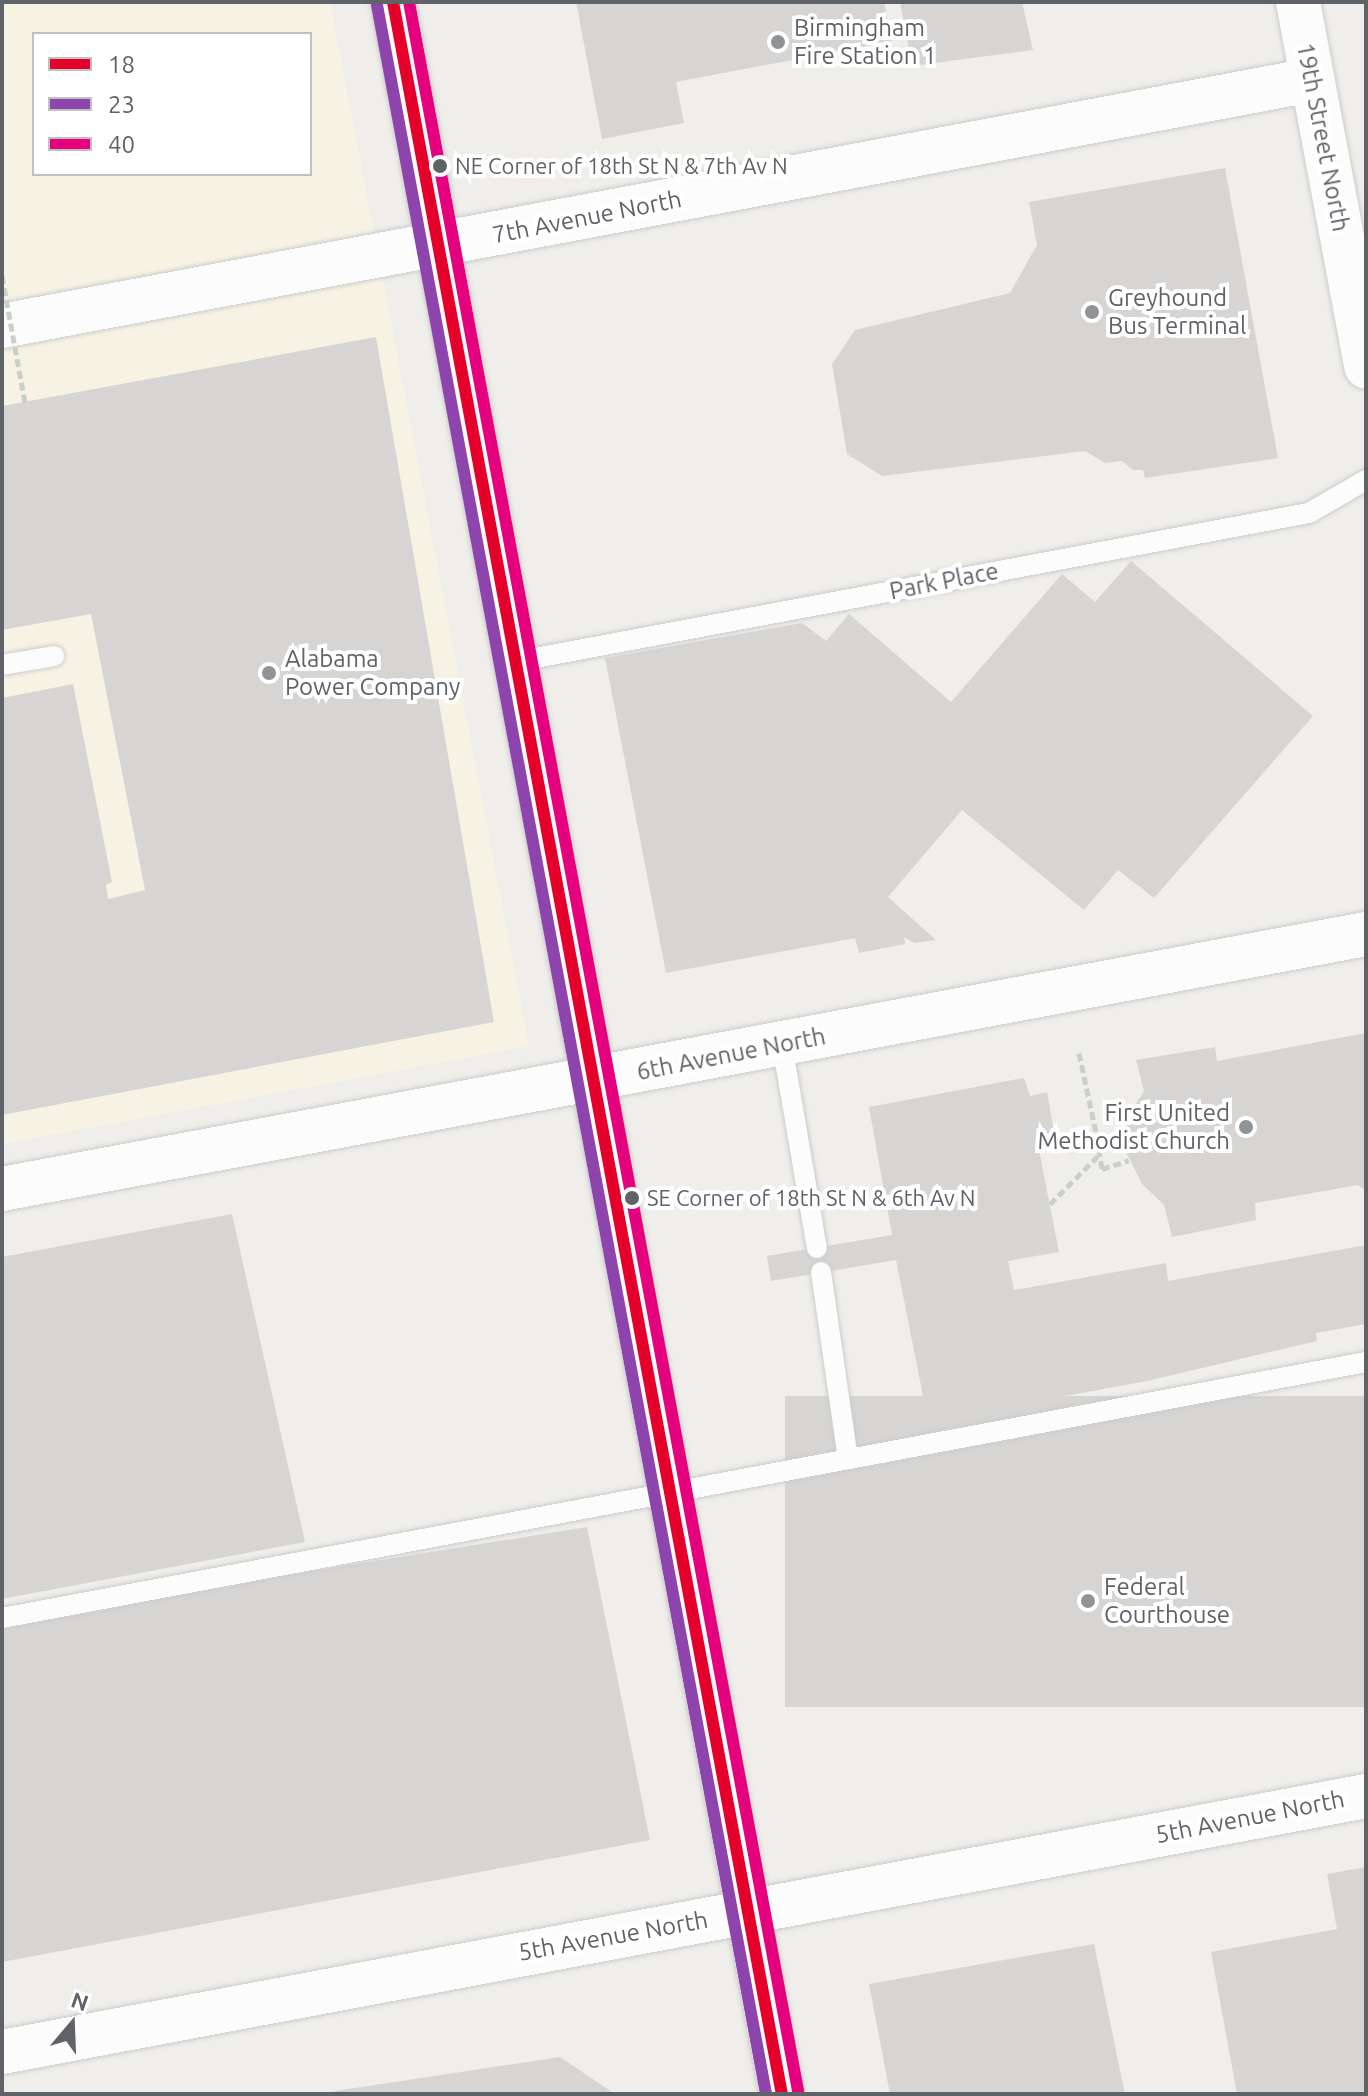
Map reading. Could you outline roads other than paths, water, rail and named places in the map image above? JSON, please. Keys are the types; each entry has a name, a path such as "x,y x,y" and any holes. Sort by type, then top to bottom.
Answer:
{"street":[{"path":"393,2 514,662 596,1079 782,2094"},
{"name":"19th Street North","path":"1298,2 1366,367"},
{"name":"7th Avenue North","path":"2,326 1312,80"},
{"name":"6th Avenue North","path":"2,1189 1366,934"},
{"name":"5th Avenue North","path":"2,2052 1366,1796"}],"lane":[{"name":"Park Place","path":"514,662 1309,513 1366,480"},
{"path":"2,665 54,656"},
{"path":"782,1044 817,1248"},
{"path":"821,1272 848,1459"},
{"path":"2,1618 1366,1362"}],"place":[{"name":"Birmingham Fire Station 1","path":"778,42"},
{"name":"NE Corner of 18th St N & 7th Av N","path":"440,166"},
{"name":"Greyhound Bus Terminal","path":"1092,312"},
{"name":"Alabama Power Company","path":"269,673"},
{"name":"First United Methodist Church","path":"1246,1127"},
{"name":"SE Corner of 18th St N & 6th Av N","path":"632,1198"},
{"name":"Federal Courthouse","path":"1088,1601"}]}
